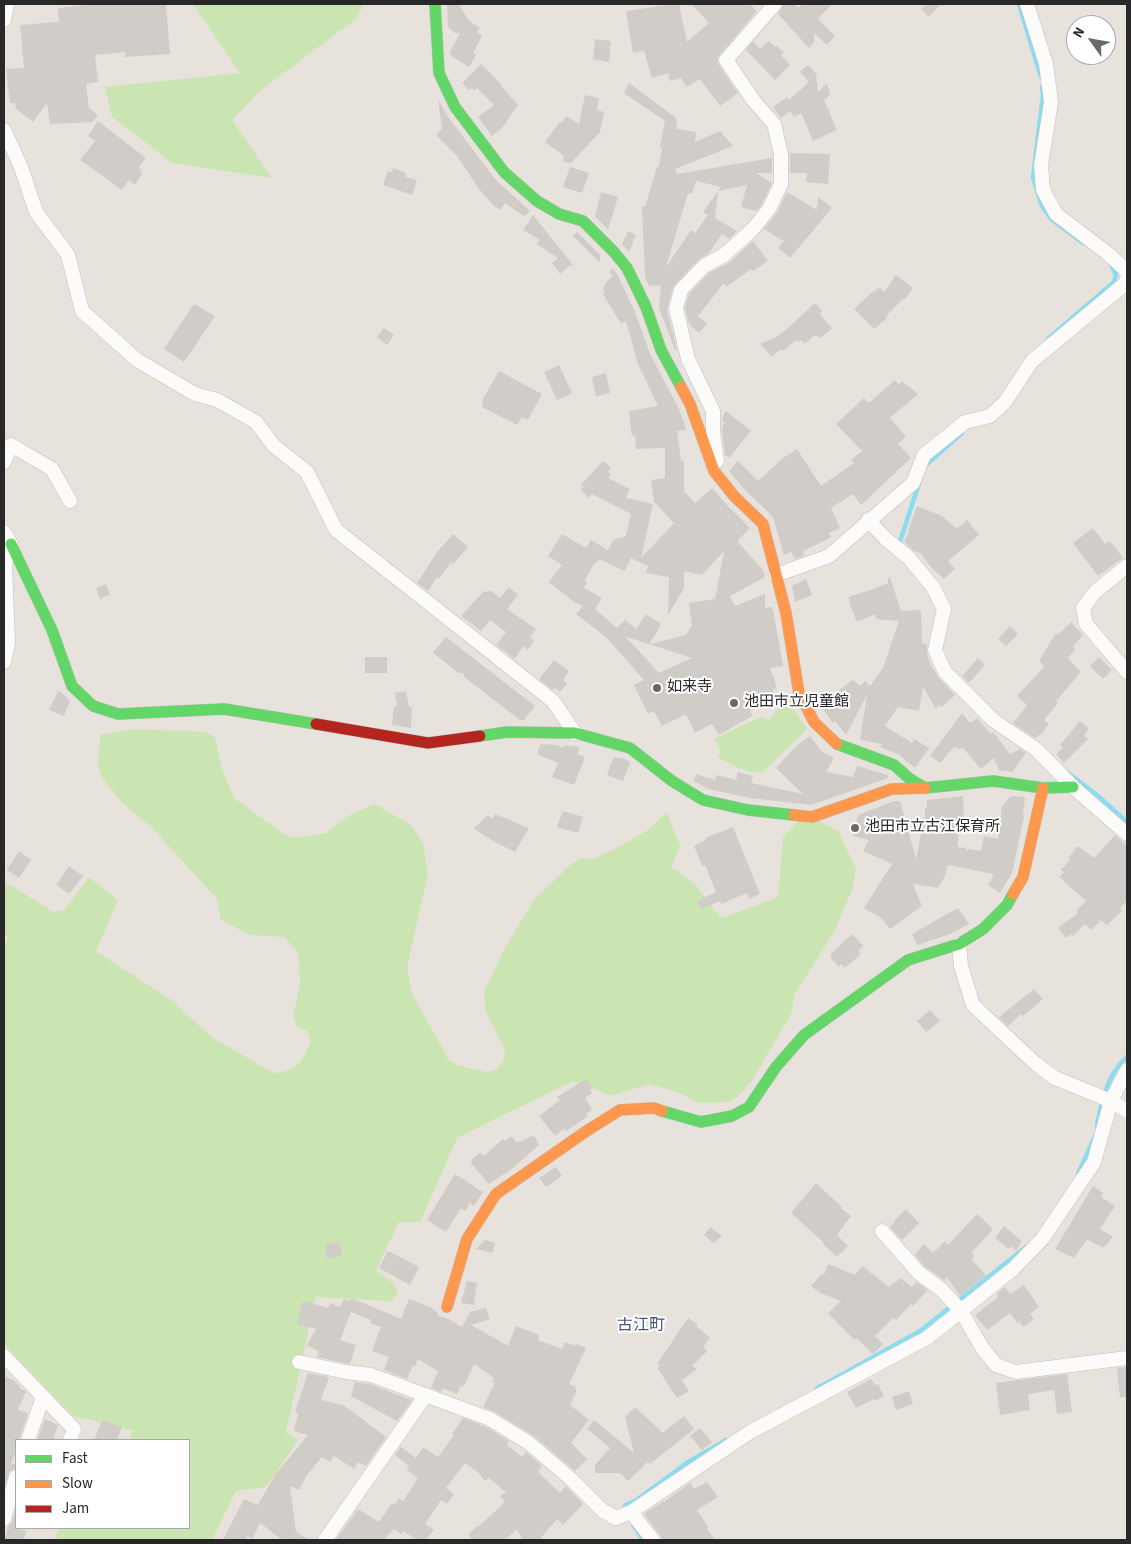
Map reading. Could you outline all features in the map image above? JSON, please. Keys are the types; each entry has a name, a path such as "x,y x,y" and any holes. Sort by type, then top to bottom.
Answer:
{"street":[{"path":"4,20 7,4"},
{"path":"435,4 439,73 455,107 504,172 537,201 559,214 583,221 627,268 646,307 661,350 690,404 714,471 734,496 763,524 786,613 799,693 814,722 835,743 894,765 924,788"},
{"path":"714,471 717,463 713,431 714,411 688,359 676,308 681,290 704,266 724,255 753,229 769,209 781,184 781,154 774,124 753,100 726,60 775,4"},
{"path":"1027,4 1046,64 1051,102 1040,165 1044,190 1056,214 1107,253 1127,271"},
{"path":"4,130 21,167 36,212 68,255 82,311 137,360 195,394 217,400 256,422 274,446 307,472 336,530 553,702 575,733"},
{"path":"776,576 829,556 868,520 913,483 924,455 965,422 990,416 1006,402 1032,361 1126,283 1127,278"},
{"path":"4,462 11,445 52,469 70,501"},
{"path":"868,520 886,539 909,558 934,587 944,609 935,650 946,672 993,720 1037,750 1073,787 1127,834"},
{"path":"7,538 52,630 72,686 93,706 118,714 224,709 428,743 507,732 575,733 630,748 702,800 748,810 812,816 847,806 892,789 924,788 993,781 1043,788 1073,787"},
{"path":"4,662 8,643 5,564 7,538"},
{"path":"1127,566 1095,592 1083,608 1086,624 1127,672"},
{"path":"447,1307 467,1240 496,1194 620,1110 654,1108 701,1122 732,1116 749,1107 776,1067 804,1035 908,960 959,944 983,929 1008,905 1023,877 1043,788"},
{"path":"959,944 961,966 973,1005 1036,1064 1055,1078 1111,1101 1127,1111"},
{"path":"299,1362 371,1375 490,1419 529,1443 603,1511 616,1518 631,1512 750,1432 927,1338 1013,1269 1043,1238 1094,1162 1111,1101 1127,1070"},
{"path":"882,1231 919,1273 942,1290 961,1311 983,1349 996,1365 1016,1372 1127,1358"},
{"path":"4,1356 74,1429 70,1439"},
{"path":"325,1540 426,1395"},
{"path":"28,1439 42,1397"},
{"path":"4,1519 15,1480"},
{"path":"631,1512 653,1540"}],"green space":[{"path":"193,4 364,4 356,19 261,90 232,120 272,178 172,163 112,117 105,87 240,73"},
{"path":"790,705 807,729 763,772 734,766 718,757 721,750 714,739 760,717 769,720 776,710"},
{"path":"132,729 205,732 215,737 222,769 234,798 285,835 295,838 326,833 353,813 375,804 411,825 423,843 428,874 408,963 408,974 413,996 449,1060 457,1065 487,1072 497,1069 503,1061 505,1050 486,1012 484,991 506,946 534,900 572,863 582,858 592,859 611,851 648,830 667,812 680,846 671,867 696,885 722,918 778,897 783,837 797,822 812,817 838,831 856,869 852,890 835,930 795,994 791,1014 752,1081 730,1102 698,1103 680,1093 650,1084 610,1096 582,1083 571,1082 457,1138 420,1222 399,1222 376,1270 394,1284 398,1294 391,1301 316,1297 286,1432 298,1440 266,1487 236,1491 212,1540 58,1540 55,1536 59,1529 190,1529 190,1439 129,1439 133,1430 73,1416 4,1344 4,945 8,937 4,935 4,881 53,912 64,910 89,877 118,900 96,951 173,1001 211,1037 274,1073 289,1070 298,1064 311,1040 307,1031 297,1026 293,1016 300,985 298,952 284,937 250,935 221,920 217,899 154,830 122,802 101,777 98,766 100,735"}],"building":[{"path":"96,4 166,4 170,54 125,57 125,52 95,55 98,82 86,84 89,108 98,115 92,122 50,124 47,103 33,122 16,109 15,103 10,103 6,69 24,68 20,25 59,22 58,8"},
{"path":"447,4 459,4 468,20 480,28 477,32 482,36 473,54 476,55 469,67 450,55 460,33 455,33 448,27"},
{"path":"667,4 679,4 687,42 709,23 691,4 750,4 757,11 717,58 719,65 738,93 720,106 700,79 686,87 681,78 670,81 668,73 652,78 644,51 633,53 626,11"},
{"path":"784,4 794,4 798,8 803,4 832,4 818,19 835,36 827,45 814,33 814,42 809,48 778,14"},
{"path":"926,4 941,4 929,17 921,9"},
{"path":"595,39 611,41 609,62 593,59"},
{"path":"769,41 784,53 781,55 790,65 775,80 746,50 753,42 760,49"},
{"path":"481,64 502,85 518,105 502,128 492,136 478,117 494,105 477,88 469,90 462,83"},
{"path":"808,65 816,74 818,92 827,83 830,95 824,100 837,130 813,141 801,113 794,117 790,111 781,118 773,107 787,97 789,100 809,82 800,72"},
{"path":"629,83 676,118 677,129 696,132 695,142 720,131 733,146 675,169 677,174 772,158 772,173 756,173 772,183 762,204 756,211 741,207 747,185 718,191 715,218 737,231 729,239 722,234 708,254 698,260 673,287 667,310 677,350 675,350 659,308 661,285 649,286 645,277 642,206 645,207 657,167 659,167 662,148 660,147 665,121 624,93","holes":["696,181 721,187 703,212 708,215 695,233 691,230 666,267 688,193 692,194"]},
{"path":"585,95 599,98 597,110 604,112 600,132 571,163 563,162 564,156 545,142 566,116 579,124"},
{"path":"438,99 446,114 495,179 530,211 524,216 505,203 500,210 493,205 479,189 457,156 436,135 442,129"},
{"path":"98,121 146,158 139,167 142,174 135,185 129,180 122,190 80,160 95,141 88,136"},
{"path":"790,153 830,154 828,184 806,182 807,173 790,173"},
{"path":"570,167 589,173 582,193 563,187"},
{"path":"393,168 406,173 405,177 417,180 412,195 383,185 388,171 392,172"},
{"path":"601,192 618,197 608,230 595,216"},
{"path":"787,192 817,210 818,197 832,208 790,258 778,248 784,241 764,229 777,213"},
{"path":"533,215 573,265 570,265 560,274 552,263 558,258 537,244 540,240 523,230"},
{"path":"628,231 636,235 629,252 622,244"},
{"path":"577,232 601,256 599,262 573,236"},
{"path":"753,241 768,261 753,271 751,269 726,287 724,283 698,316 707,324 699,333 689,324 685,308 689,294 709,273 730,262"},
{"path":"612,268 617,274 635,312 650,354 679,409 685,425 686,430 677,431 681,461 684,461 684,491 695,503 712,488 750,528 737,541 763,570 765,577 730,596 735,606 765,594 765,608 772,607 774,615 783,666 770,668 777,688 773,689 774,692 748,701 752,716 719,735 712,724 695,733 686,714 662,726 654,711 648,714 634,685 644,680 606,637 576,614 583,606 574,602 549,582 562,565 548,556 562,534 586,548 591,540 608,550 613,540 626,536 631,514 592,494 589,498 581,490 584,487 581,485 603,461 611,468 608,472 611,475 608,478 630,489 626,498 653,504 641,558 674,523 654,502 651,480 665,478 665,448 636,449 635,435 632,436 629,411 658,406 638,364 626,321 621,324 603,294 606,282 613,276 610,273","holes":["724,551 715,599 689,603 692,625 686,635 651,644 660,627 660,623 646,614 636,629 625,620 617,628 595,609 602,598 584,588 587,582 585,580 595,562 599,559 625,571 631,558 648,566 646,573 669,577 668,615 684,588 684,571 702,575","625,636 630,638 692,658 659,673"]},
{"path":"896,275 913,288 904,300 886,316 888,317 874,329 854,309 879,287 884,292"},
{"path":"815,303 822,311 820,314 832,328 823,336 819,338 815,335 804,344 801,340 798,342 796,340 772,357 760,344 775,338"},
{"path":"194,304 215,316 184,362 164,349"},
{"path":"384,328 394,335 387,345 377,337"},
{"path":"559,365 572,393 557,400 544,372"},
{"path":"499,371 542,394 528,420 522,417 517,425 482,407 483,399"},
{"path":"606,373 610,393 596,396 592,377"},
{"path":"895,380 899,385 902,381 918,394 890,418 906,437 898,444 911,458 861,505 853,494 831,508 840,528 829,533 831,537 803,551 804,556 795,559 791,552 784,555 772,516 743,488 729,471 738,461 758,481 783,458 797,449 821,486 854,463 851,460 862,451 836,424 864,398 869,403"},
{"path":"726,411 751,431 729,458 725,455 722,430 725,423 722,418"},
{"path":"917,506 942,516 957,529 967,520 979,535 948,561 955,569 944,579 920,553 914,551 904,542"},
{"path":"1093,528 1105,544 1110,541 1123,558 1098,576 1073,543"},
{"path":"453,534 468,547 453,564 451,562 439,579 437,577 428,591 417,583 438,551"},
{"path":"890,577 901,611 921,610 922,643 927,644 930,664 939,678 955,695 942,707 939,705 936,709 923,687 919,711 898,707 885,726 912,743 914,739 929,748 915,768 898,754 880,747 882,744 860,740 867,695 846,735 835,721 833,723 820,705 853,680 860,686 865,681 870,686 883,668 899,621 876,619 876,614 857,622 848,597 888,583 888,578"},
{"path":"806,579 812,595 795,602 792,586"},
{"path":"106,584 110,594 100,599 96,588"},
{"path":"509,587 518,595 507,609 536,629 530,638 534,640 528,650 523,646 515,659 496,645 506,632 490,620 481,631 461,616 484,591 488,592 490,590 500,598"},
{"path":"1071,622 1083,635 1073,646 1075,650 1068,658 1081,672 1056,701 1058,703 1044,720 1049,724 1035,738 1013,723 1027,705 1017,696 1044,667 1039,661 1056,633 1058,635"},
{"path":"1010,626 1018,634 1006,646 998,639"},
{"path":"446,637 535,706 524,720 520,720 464,677 463,673 459,673 433,653"},
{"path":"365,657 387,657 387,673 365,673"},
{"path":"1099,657 1112,670 1103,679 1090,666"},
{"path":"978,658 985,665 969,683 962,676"},
{"path":"554,660 569,671 563,680 567,683 560,692 555,688 553,690 539,679"},
{"path":"58,691 70,701 64,716 49,710"},
{"path":"406,691 409,707 412,707 411,728 392,725 394,706 397,706 395,693"},
{"path":"962,713 970,723 977,718 991,734 993,732 1010,754 1020,749 1026,753 1012,772 999,770 994,758 981,769 962,747 960,749 954,747 940,763 930,756"},
{"path":"1080,721 1089,729 1084,735 1088,739 1064,763 1056,754 1063,748 1060,745"},
{"path":"810,736 822,752 834,758 826,772 853,777 857,766 888,775 888,778 811,805 750,798 708,789 694,781 696,774 715,780 716,775 736,780 738,772 753,776 751,783 803,794 776,768 795,747"},
{"path":"541,744 557,745 563,748 564,745 580,747 577,754 585,757 574,785 552,777 558,763 537,754"},
{"path":"614,757 625,759 630,763 623,781 607,775"},
{"path":"963,796 964,822 958,822 958,847 966,848 967,852 968,849 981,851 984,836 998,839 1002,806 1011,796 1025,797 1024,816 1012,873 1000,893 988,885 994,874 948,865 945,876 938,888 913,884 922,906 890,929 881,918 864,908 892,864 863,851 869,840 853,836 858,815 894,801 900,801 916,859 927,800"},
{"path":"563,811 583,817 578,833 557,827"},
{"path":"495,814 529,828 515,852 474,829 487,815 492,819"},
{"path":"733,827 760,894 749,899 747,893 721,904 720,901 701,909 697,901 716,892 705,865 702,866 694,846 706,840 705,838"},
{"path":"1115,835 1127,846 1127,900 1120,909 1122,911 1107,925 1101,920 1091,930 1085,924 1073,936 1071,934 1066,938 1058,928 1078,913 1076,911 1086,901 1059,877 1064,872 1061,870 1070,860 1068,858 1078,846 1094,858"},
{"path":"19,851 31,860 19,878 7,870"},
{"path":"69,866 83,876 69,894 56,885"},
{"path":"958,908 969,924 950,934 917,945 912,934"},
{"path":"852,934 863,946 858,951 861,954 845,968 841,964 839,967 830,955"},
{"path":"1034,989 1043,999 1023,1016 1021,1014 1008,1026 999,1017"},
{"path":"930,1010 940,1021 926,1032 917,1021"},
{"path":"586,1079 592,1088 590,1090 592,1093 585,1098 592,1110 586,1114 588,1116 555,1136 539,1116 560,1100 557,1097"},
{"path":"534,1135 539,1145 513,1168 489,1184 471,1163 471,1160 479,1153 480,1155 482,1153 484,1156 503,1139 505,1141 511,1136 517,1143"},
{"path":"556,1167 562,1176 546,1187 539,1178"},
{"path":"455,1174 483,1192 474,1206 470,1203 465,1211 461,1208 446,1232 427,1220"},
{"path":"816,1183 851,1216 837,1235 848,1246 837,1257 791,1213"},
{"path":"1093,1186 1103,1193 1101,1197 1115,1206 1100,1229 1113,1237 1103,1248 1087,1239 1074,1258 1055,1249"},
{"path":"906,1209 919,1223 902,1240 890,1227"},
{"path":"977,1214 993,1229 971,1253 974,1256 971,1259 986,1275 960,1296 947,1277 944,1280 925,1267 915,1255 924,1244 933,1253 945,1241 948,1245"},
{"path":"1004,1226 1022,1241 1016,1251 1011,1246 1009,1249 995,1238"},
{"path":"710,1227 722,1236 713,1243 704,1235"},
{"path":"485,1240 495,1243 492,1253 476,1249"},
{"path":"340,1242 342,1256 327,1259 325,1245"},
{"path":"388,1251 419,1267 410,1285 379,1268"},
{"path":"828,1264 855,1275 862,1266 889,1287 901,1278 912,1287 916,1282 928,1290 913,1306 911,1304 896,1320 893,1318 875,1336 883,1344 873,1354 856,1338 854,1340 828,1313 841,1301 820,1293 811,1286 822,1274 824,1275"},
{"path":"467,1281 477,1283 474,1305 461,1303"},
{"path":"1024,1285 1039,1307 1030,1314 1034,1319 1023,1327 1019,1321 1017,1323 1010,1313 987,1330 975,1315 998,1297 997,1293 1005,1287 1010,1294"},
{"path":"351,1298 401,1319 409,1299 430,1307 439,1316 462,1327 470,1312 486,1308 490,1319 471,1325 508,1346 516,1326 539,1335 538,1340 562,1349 565,1342 586,1348 569,1384 576,1387 575,1389 577,1390 570,1405 589,1420 571,1443 587,1459 575,1471 534,1436 495,1412 483,1407 495,1383 492,1381 494,1378 474,1364 464,1386 461,1386 457,1394 443,1388 441,1392 431,1388 438,1371 418,1359 407,1379 384,1370 389,1357 372,1351 381,1327 370,1323 371,1320 351,1312 340,1340 356,1345 350,1364 317,1357 319,1352 307,1345 316,1329 297,1324 303,1301 328,1308 330,1303 340,1307 344,1299 350,1301"},
{"path":"688,1318 698,1324 696,1326 710,1338 703,1347 707,1351 692,1366 697,1369 682,1380 689,1391 677,1398 658,1369 660,1365 657,1364"},
{"path":"1127,1367 1127,1397 1120,1397 1117,1368"},
{"path":"308,1373 329,1377 321,1400 343,1405 386,1437 366,1466 358,1462 354,1469 334,1456 330,1462 322,1457 307,1475 299,1490 290,1486 296,1532 309,1540 282,1540 260,1523 252,1539 247,1536 245,1540 223,1540 244,1499 258,1505 275,1475 308,1435 294,1431 298,1414 295,1412"},
{"path":"1067,1374 1072,1412 1057,1414 1054,1390 1028,1394 1030,1410 1000,1415 996,1383"},
{"path":"4,1376 15,1381 20,1386 19,1388 26,1391 18,1410 28,1413 19,1439 15,1439 15,1453 11,1464 15,1465 15,1468 10,1471 4,1488"},
{"path":"871,1379 875,1385 878,1384 884,1396 856,1408 847,1392"},
{"path":"355,1382 369,1384 412,1400 397,1421 351,1396"},
{"path":"909,1391 913,1404 896,1410 892,1397"},
{"path":"635,1407 662,1432 684,1416 694,1429 650,1464 648,1462 628,1481 620,1473 595,1473 595,1465 610,1448 587,1429 594,1420 634,1453 625,1417"},
{"path":"463,1418 486,1427 509,1441 507,1445 522,1457 526,1452 542,1466 538,1472 560,1493 566,1486 583,1504 563,1525 557,1519 539,1540 523,1540 517,1529 505,1540 473,1540 468,1535 505,1502 500,1496 506,1492 489,1478 485,1481 479,1473 465,1463 446,1488 454,1494 447,1504 441,1500 425,1524 434,1530 426,1540 417,1540 403,1531 401,1534 394,1529 384,1540 336,1540 358,1509 379,1522 392,1503 394,1505 399,1498 403,1501 418,1478 407,1470 409,1466 395,1455 401,1447 416,1458 423,1447 438,1457 454,1435 452,1434"},
{"path":"45,1419 58,1425 53,1439 37,1439"},
{"path":"102,1420 122,1427 117,1439 94,1439"},
{"path":"700,1428 712,1442 702,1450 690,1436"},
{"path":"707,1482 718,1497 697,1510 715,1540 662,1540 645,1513 690,1483 694,1489"},
{"path":"15,1512 15,1529 27,1531 23,1540 4,1540 8,1527 12,1522"}],"waterway":[{"path":"1019,4 1041,77"},
{"path":"1042,87 1043,95 1033,178 1042,206 1051,219 1083,243"},
{"path":"1049,338 1114,282 1116,275 1111,264"},
{"path":"925,466 962,433"},
{"path":"899,545 919,483"},
{"path":"1068,773 1097,795 1127,822"},
{"path":"1103,1110 1100,1110 1109,1081 1121,1062 1127,1057"},
{"path":"1097,1126 1100,1110"},
{"path":"1078,1174 1095,1136"},
{"path":"816,1389 920,1331 1026,1247"},
{"path":"627,1511 625,1505 635,1501 688,1462 726,1440"},
{"path":"633,1524 643,1540"}],"traffic: fast":[{"path":"435,4 439,73 455,107 504,172 537,201 559,214 583,221 627,268 646,307 661,350 681,387"},
{"path":"11,544 52,630 72,686 93,706 118,714 224,709 316,724"},
{"path":"480,736 507,732 575,733 630,748 672,781 703,800 748,810 794,815"},
{"path":"837,744 894,765 910,779 925,788 993,781 1043,788 1073,787"},
{"path":"662,1111 701,1122 732,1116 749,1107 776,1067 804,1035 908,960 959,944 983,929 1007,905 1013,894"}],"traffic: slow":[{"path":"681,387 690,404 714,471 734,496 763,524 786,613 799,693 814,722 837,744"},
{"path":"794,815 812,817 892,789 925,788"},
{"path":"1013,894 1023,877 1043,788"},
{"path":"447,1307 467,1239 496,1194 620,1110 654,1108 662,1111"}],"traffic: jam":[{"path":"316,724 428,743 480,736"}],"place":[{"name":"如来寺","path":"657,688"},
{"name":"池田市立児童館","path":"734,703"},
{"name":"池田市立古江保育所","path":"855,828"}],"district":[{"name":"古江町","path":"641,1326"}]}
